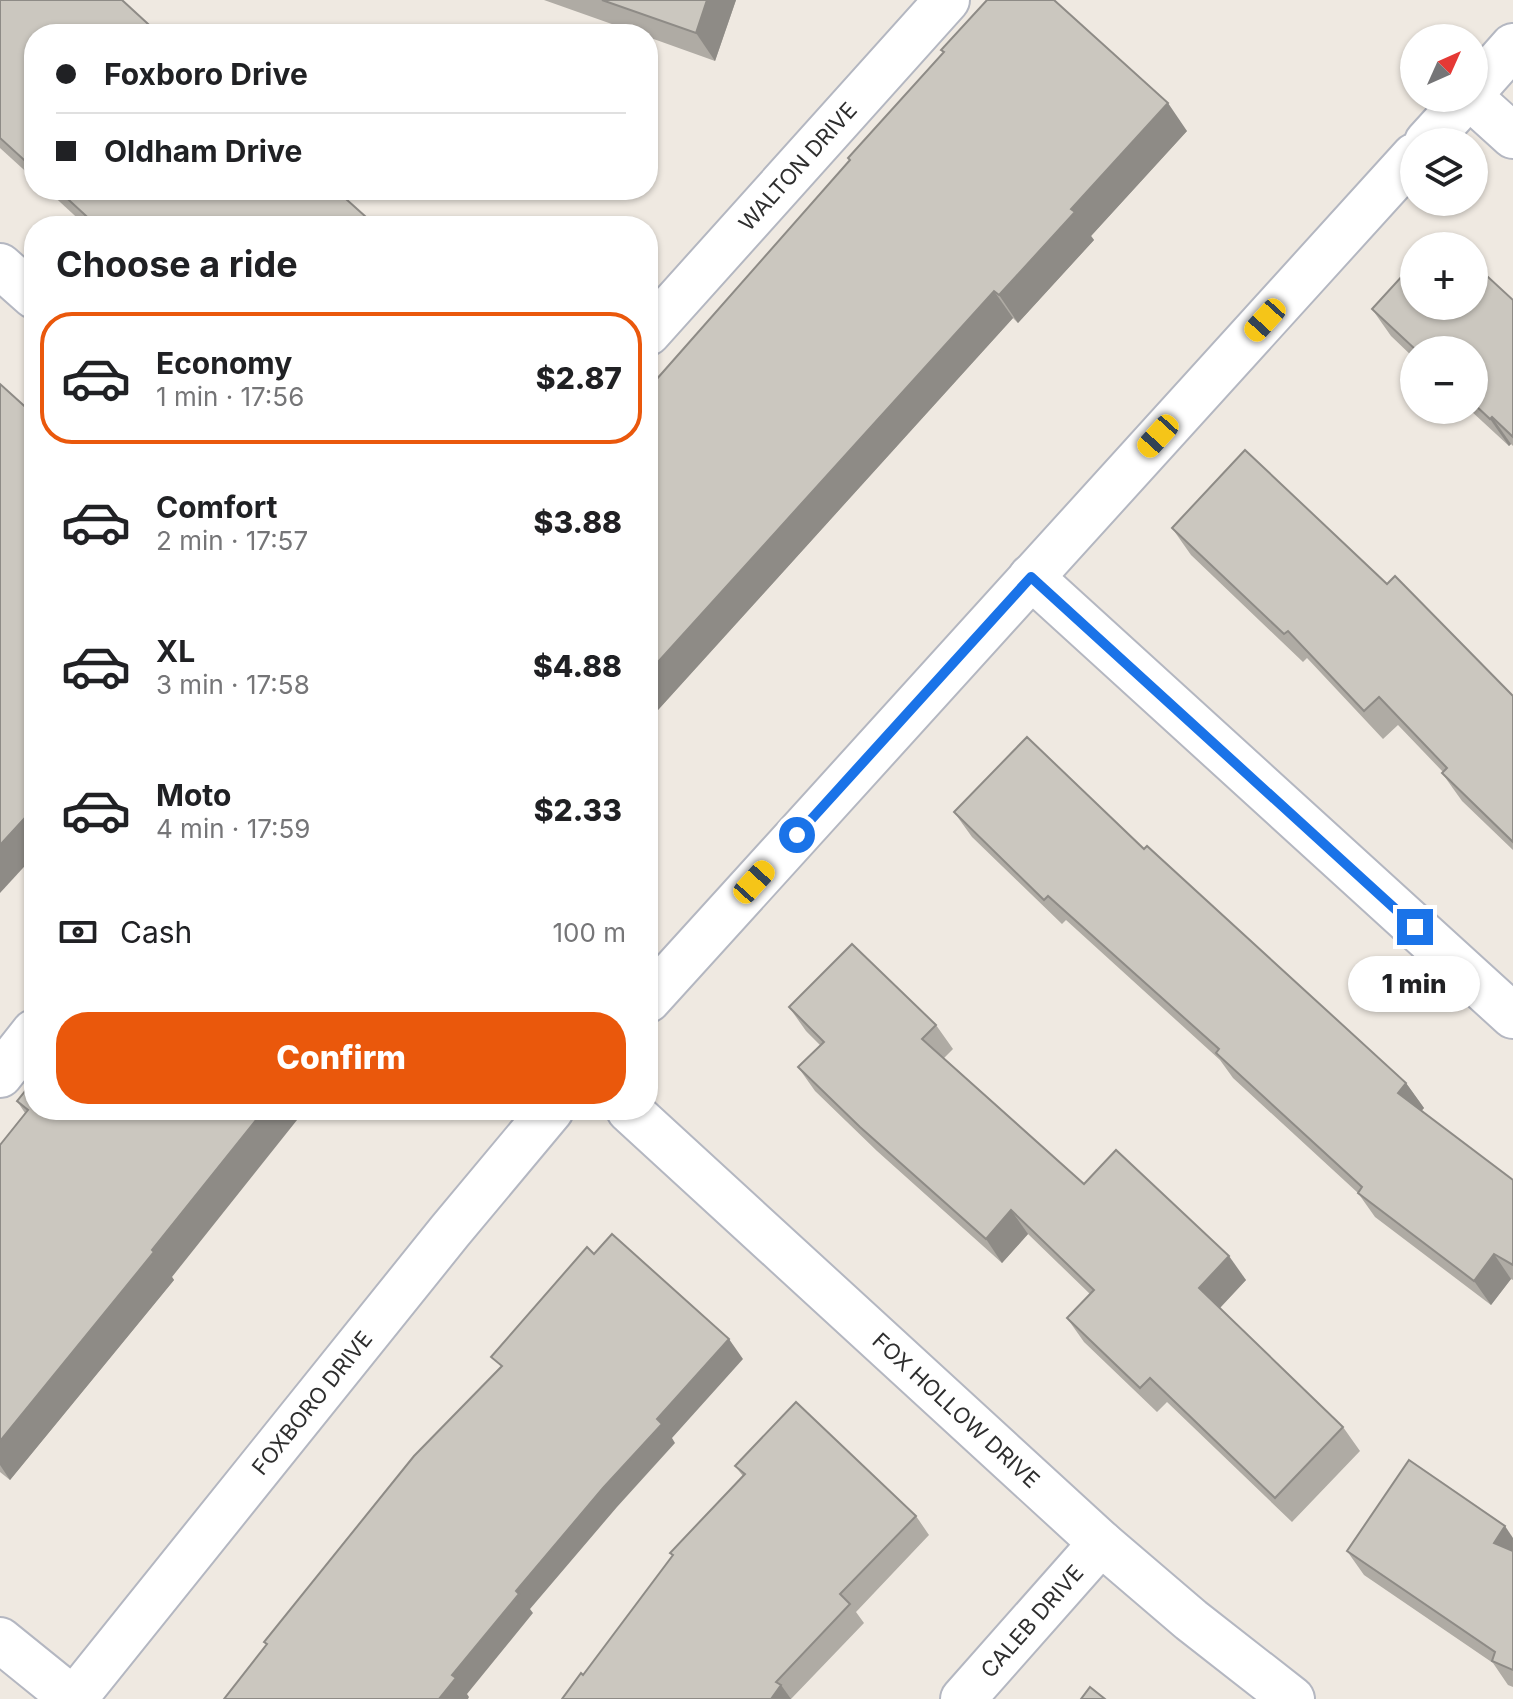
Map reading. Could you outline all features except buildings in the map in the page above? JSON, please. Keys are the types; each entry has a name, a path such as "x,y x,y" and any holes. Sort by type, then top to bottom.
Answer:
{"street":[{"name":"WALTON DRIVE","path":"658,322 947,0"},
{"path":"1488,74 1513,46"},
{"path":"1440,128 1456,112"},
{"path":"1485,112 1513,136"},
{"path":"658,989 1400,171"},
{"path":"0,266 24,287"},
{"path":"1031,577 1513,1016"},
{"path":"0,1075 24,1045"},
{"name":"FOXBORO DRIVE","path":"74,1699 543,1120"},
{"name":"FOX HOLLOW DRIVE","path":"640,1120 1101,1543 1191,1620 1292,1699"},
{"name":"CALEB DRIVE","path":"963,1699 1101,1543"},
{"path":"0,1640 74,1699"}],"route":[{"path":"797,835 1031,577 1415,927"}]}
